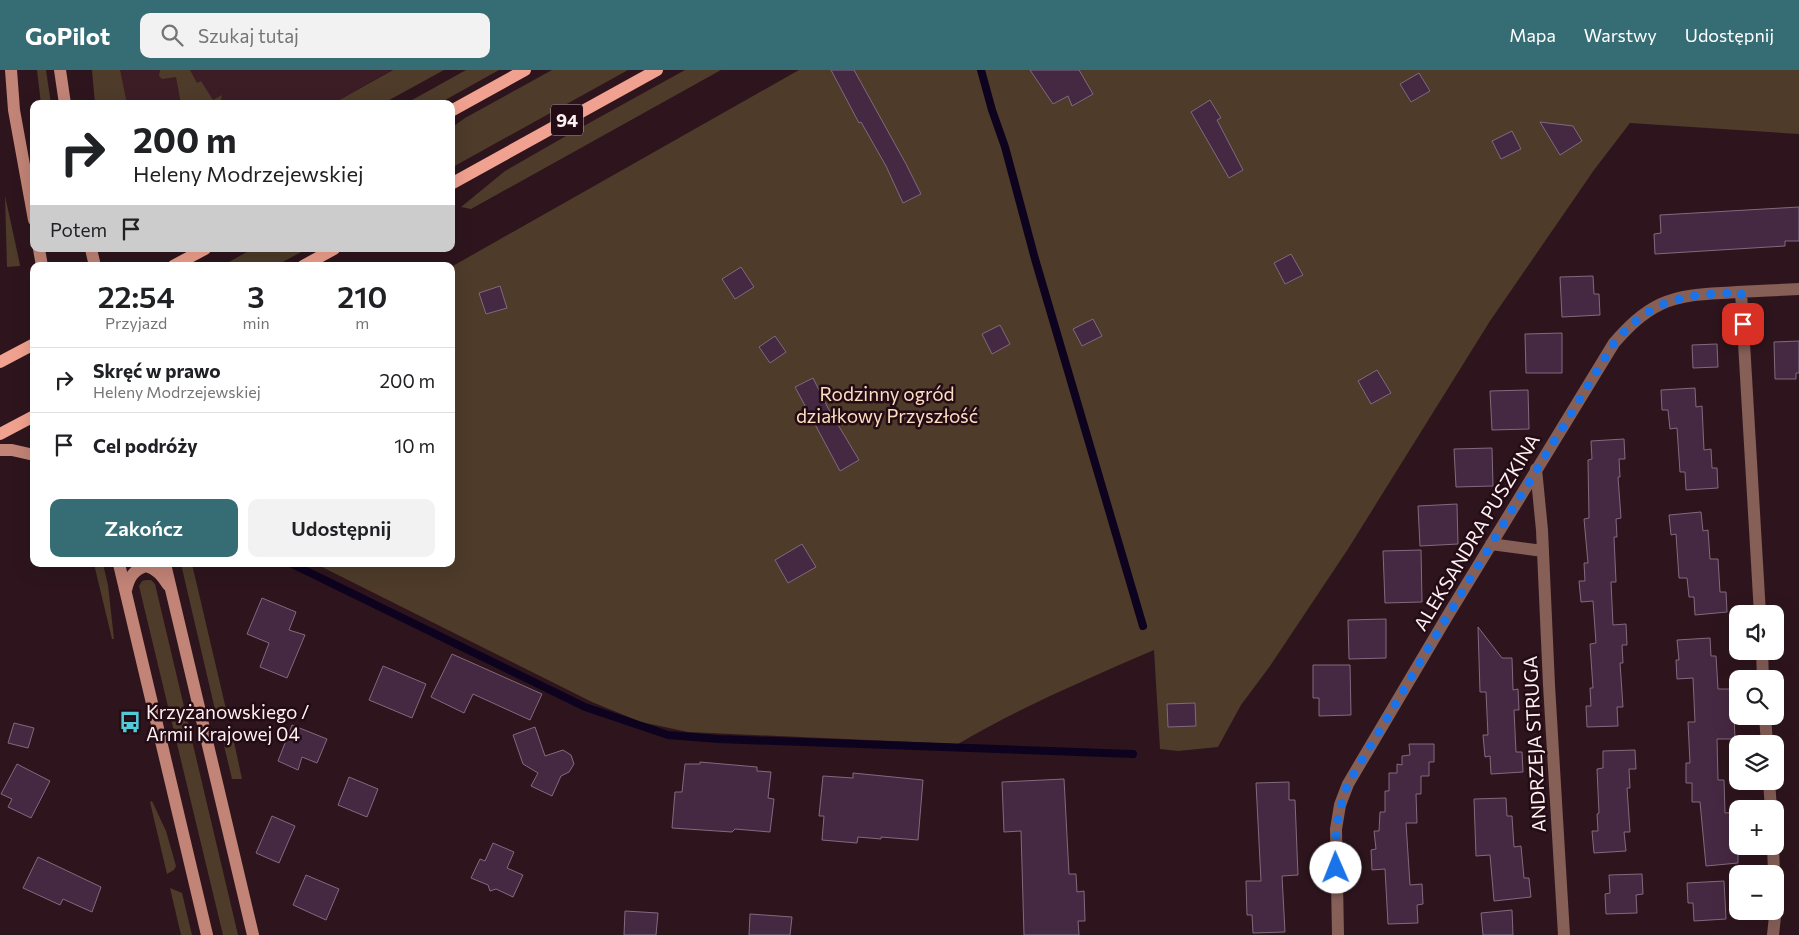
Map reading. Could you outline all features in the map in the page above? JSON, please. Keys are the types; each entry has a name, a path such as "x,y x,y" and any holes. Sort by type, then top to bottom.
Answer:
{"main road":[{"path":"455,109 525,70"},
{"name":"94","path":"455,182 657,70"},
{"path":"181,262 199,252"},
{"path":"310,262 329,252"},
{"path":"0,362 30,346"},
{"path":"0,434 30,418"}],"street":[{"path":"11,70 14,110 30,198"},
{"path":"60,70 64,100"},
{"name":"ALEKSANDRA PUSZKINA","path":"1338,935 1336,829 1340,805 1348,784 1536,469 1614,343 1628,327 1644,314 1662,304 1682,297 1799,288"},
{"path":"1741,292 1759,605"},
{"path":"0,450 12,450 30,454"},
{"name":"ANDRZEJA STRUGA","path":"1536,469 1540,493 1548,686 1564,935"},
{"path":"1491,544 1543,551"},
{"path":"120,567 207,935"},
{"path":"125,591 133,572 144,567"},
{"path":"150,567 162,575 171,589"},
{"path":"166,567 253,935"},
{"path":"1773,935 1775,920"}],"shaded area":[{"path":"113,70 392,70 338,100 116,100"}],"green space":[{"path":"37,70 46,70 50,100 41,100"},
{"path":"92,70 120,70 126,100 95,100"},
{"path":"160,70 190,70 197,83 201,81 213,100 180,100 176,77 162,79 159,76"},
{"path":"393,70 444,70 389,100 339,100"},
{"path":"466,70 499,70 445,100 412,100"},
{"path":"552,70 628,70 455,166 455,125"},
{"path":"685,70 721,70 471,209 461,207 505,171"},
{"name":"Rodzinny ogród działkowy Przyszłość","path":"799,70 1799,70 1799,134 1630,123 1594,170 1490,321 1348,549 1270,666 1241,705 1218,747 1178,751 1160,749 1154,650 1030,706 958,744 688,732 641,722 592,702 322,567 455,567 455,265"},
{"path":"222,95 221,100 213,100"},
{"path":"5,196 19,260 20,266 7,267"},
{"path":"247,252 301,252 283,262 229,262"},
{"path":"95,567 104,567 108,585 114,639 112,639"},
{"path":"182,567 193,567 226,709 216,714"},
{"path":"151,580 155,584 238,935 223,935 139,586 142,581"},
{"path":"231,728 242,779 232,779 221,733"},
{"path":"152,801 166,831 176,866 174,870 167,874 150,802"},
{"path":"170,888 182,893 192,935 181,935"}],"building":[{"path":"831,70 854,70 921,194 903,203 886,166 861,122 859,123"},
{"path":"1030,70 1079,70 1093,94 1072,106 1068,96 1053,104"},
{"path":"1419,73 1430,91 1411,102 1400,84"},
{"path":"1210,100 1221,118 1217,120 1243,170 1229,178 1191,112"},
{"path":"1540,122 1573,126 1582,141 1560,155"},
{"path":"1512,131 1521,149 1501,159 1492,141"},
{"path":"1799,207 1799,241 1785,241 1785,246 1655,254 1654,234 1661,233 1660,215"},
{"path":"1291,254 1303,275 1285,284 1274,263"},
{"path":"741,267 754,287 735,299 722,279"},
{"path":"1593,276 1594,294 1599,294 1600,315 1562,317 1560,277"},
{"path":"500,286 507,308 486,314 479,293"},
{"path":"1093,319 1102,336 1082,346 1073,329"},
{"path":"1000,325 1010,344 992,354 982,334"},
{"path":"1562,333 1562,373 1526,373 1525,334"},
{"path":"775,336 786,352 770,363 759,347"},
{"path":"1799,341 1799,373 1796,373 1796,379 1775,379 1774,342"},
{"path":"1717,344 1718,367 1693,368 1692,345"},
{"path":"1377,370 1391,393 1371,404 1358,381"},
{"path":"813,378 828,408 859,460 840,471 795,387"},
{"path":"1695,388 1696,407 1702,406 1704,450 1711,449 1712,468 1717,468 1718,488 1686,490 1685,472 1680,472 1677,428 1670,429 1668,410 1662,410 1661,390"},
{"path":"1528,390 1529,429 1492,430 1490,391"},
{"path":"1624,439 1625,459 1619,459 1620,477 1618,477 1621,518 1616,519 1617,537 1614,537 1616,582 1611,582 1613,625 1626,624 1627,645 1622,645 1623,663 1620,663 1623,707 1617,707 1618,726 1587,727 1586,706 1591,706 1590,688 1593,688 1590,644 1596,643 1593,601 1581,602 1579,581 1585,581 1584,563 1588,563 1584,519 1589,518 1588,460 1592,459 1591,441"},
{"path":"1492,448 1493,486 1456,487 1454,449"},
{"path":"1457,504 1458,544 1420,546 1418,506"},
{"path":"1701,512 1703,531 1708,530 1710,559 1718,559 1720,592 1726,592 1727,612 1695,615 1694,597 1689,597 1687,578 1679,578 1676,534 1671,535 1669,515"},
{"path":"802,544 816,567 788,583 775,560"},
{"path":"1421,550 1422,602 1385,603 1383,551"},
{"path":"262,598 296,612 289,630 305,635 287,678 260,667 269,643 247,634"},
{"path":"1386,619 1386,658 1349,659 1348,620"},
{"path":"1478,627 1502,658 1512,658 1513,690 1518,689 1519,710 1514,710 1516,752 1522,752 1523,772 1491,774 1490,756 1485,757 1483,735 1488,735 1486,692 1480,692"},
{"path":"1710,638 1711,656 1716,656 1718,689 1729,689 1729,725 1734,725 1735,735 1729,735 1729,739 1717,739 1718,780 1724,780 1725,813 1729,813 1729,855 1738,855 1738,863 1706,866 1700,802 1692,802 1692,783 1686,783 1686,763 1690,763 1688,722 1695,722 1693,678 1677,679 1676,660 1679,660 1677,640"},
{"path":"452,654 542,694 530,720 473,694 464,713 431,697"},
{"path":"1313,665 1350,665 1351,715 1319,716 1319,698 1313,698"},
{"path":"383,666 426,684 412,718 369,700"},
{"path":"1195,703 1196,726 1168,727 1167,704"},
{"path":"14,723 34,728 28,748 8,743"},
{"path":"292,725 327,739 317,763 302,757 298,770 278,761"},
{"path":"535,727 545,756 563,750 571,755 574,764 569,772 561,776 552,796 531,786 538,773 523,764 513,735"},
{"path":"1409,744 1434,744 1434,762 1429,762 1429,776 1421,776 1421,794 1416,794 1417,823 1406,823 1410,885 1422,884 1423,904 1417,905 1418,923 1388,924 1385,869 1372,870 1371,850 1376,849 1374,831 1379,831 1380,812 1385,812 1385,791 1389,791 1389,773 1397,773 1397,764 1402,765 1402,756 1410,755"},
{"path":"1635,750 1636,769 1629,769 1630,788 1627,788 1630,832 1624,832 1626,851 1594,853 1592,831 1598,831 1597,814 1599,813 1597,769 1603,768 1603,751"},
{"path":"700,762 757,767 757,771 771,772 768,798 774,799 770,832 735,829 732,832 672,828 675,792 682,792 685,764 700,764"},
{"path":"17,764 50,781 31,818 8,807 12,799 1,794"},
{"path":"853,773 923,780 918,840 858,837 857,843 822,840 824,816 819,816 823,776 853,778"},
{"path":"349,777 378,789 367,817 338,805"},
{"path":"1064,779 1069,874 1076,874 1077,892 1084,891 1085,921 1078,921 1079,935 1024,935 1021,831 1004,832 1002,782"},
{"path":"1289,782 1289,800 1295,800 1298,875 1282,876 1285,932 1253,933 1252,915 1247,915 1246,881 1261,881 1256,783"},
{"path":"1506,798 1507,816 1512,816 1514,847 1521,846 1524,878 1529,878 1531,897 1494,901 1490,855 1476,856 1474,799"},
{"path":"272,816 295,826 279,863 256,853"},
{"path":"493,843 514,852 507,868 523,875 513,897 496,889 490,891 488,885 471,878 480,859 485,861"},
{"path":"38,857 101,887 92,912 63,899 60,905 23,888"},
{"path":"1642,874 1643,894 1636,895 1637,913 1606,914 1605,894 1610,893 1609,875"},
{"path":"306,875 339,889 326,920 293,905"},
{"path":"1724,881 1726,919 1694,921 1693,903 1688,903 1687,883"},
{"path":"1512,910 1513,935 1483,935 1481,913"},
{"path":"625,911 658,913 656,935 624,935"},
{"path":"750,914 792,917 790,935 749,935"}],"waterway":[{"path":"981,70 1005,147 1035,259 1143,626"},
{"path":"298,567 585,707 668,735 718,739 1133,754"}],"place":[{"name":"Krzyżanowskiego / Armii Krajowej 04","path":"130,722"}],"route":[{"path":"1336,868 1336,829 1340,805 1348,784 1536,469 1614,343 1628,327 1644,314 1662,304 1702,294 1741,292 1743,324"}]}
